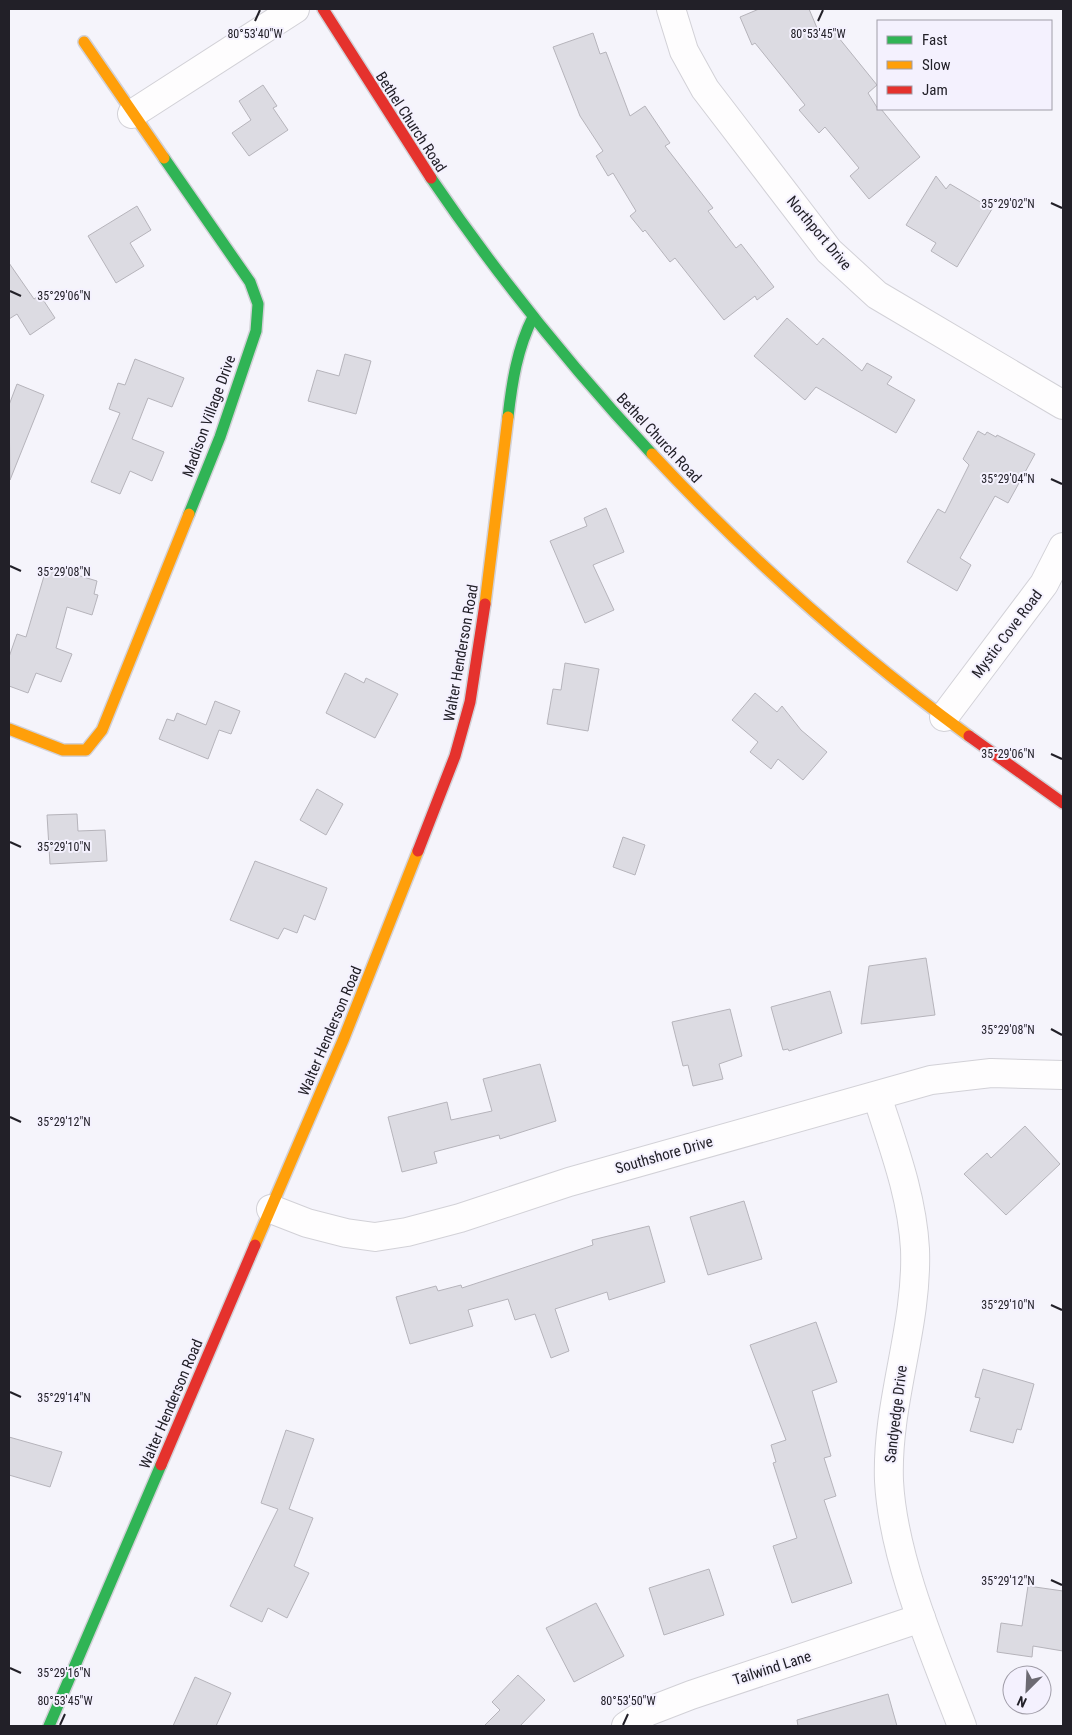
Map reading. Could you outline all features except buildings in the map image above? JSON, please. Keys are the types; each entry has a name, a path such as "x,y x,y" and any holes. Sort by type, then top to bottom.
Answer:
{"street":[{"path":"132,114 295,9"},
{"name":"Bethel Church Road","path":"324,9 371,89 438,189 533,317 611,409 680,484 770,573 844,638 944,717 1063,803"},
{"name":"Northport Drive","path":"671,9 684,51 705,89 829,251 877,295 1063,405"},
{"name":"Madison Village Drive","path":"9,729 63,750 86,750 102,730 220,437 256,331 258,304 250,282 84,42"},
{"name":"Walter Henderson Road","path":"49,1726 344,1038 455,756 472,692 491,564 514,369 524,335 533,317"},
{"name":"Mystic Cove Road","path":"944,717 1044,584 1063,547"},
{"name":"Southshore Drive","path":"271,1209 307,1223 346,1233 376,1237 407,1232 460,1218 569,1182 932,1080 991,1073 1063,1074"},
{"name":"Sandyedge Drive","path":"877,1096 905,1182 915,1250 913,1286 891,1442 889,1481 900,1546 921,1618 962,1726"},
{"name":"Tailwind Lane","path":"626,1726 647,1712 691,1695 921,1618"}],"traffic: fast":[{"path":"164,158 250,282 258,304 256,331 220,437 189,514"},
{"path":"431,178 482,250 536,320 652,454"},
{"path":"508,417 516,366 527,329 533,317"},
{"path":"49,1726 161,1465"}],"traffic: slow":[{"path":"84,42 164,158"},
{"path":"485,604 508,417"},
{"path":"652,454 726,530 804,602 885,671 969,736"},
{"path":"9,729 63,750 86,750 102,730 189,514"},
{"path":"255,1245 344,1038 418,851"}],"traffic: jam":[{"path":"323,9 431,178"},
{"path":"418,851 455,756 470,702 485,604"},
{"path":"969,736 1063,803"},
{"path":"161,1465 255,1245"}]}
